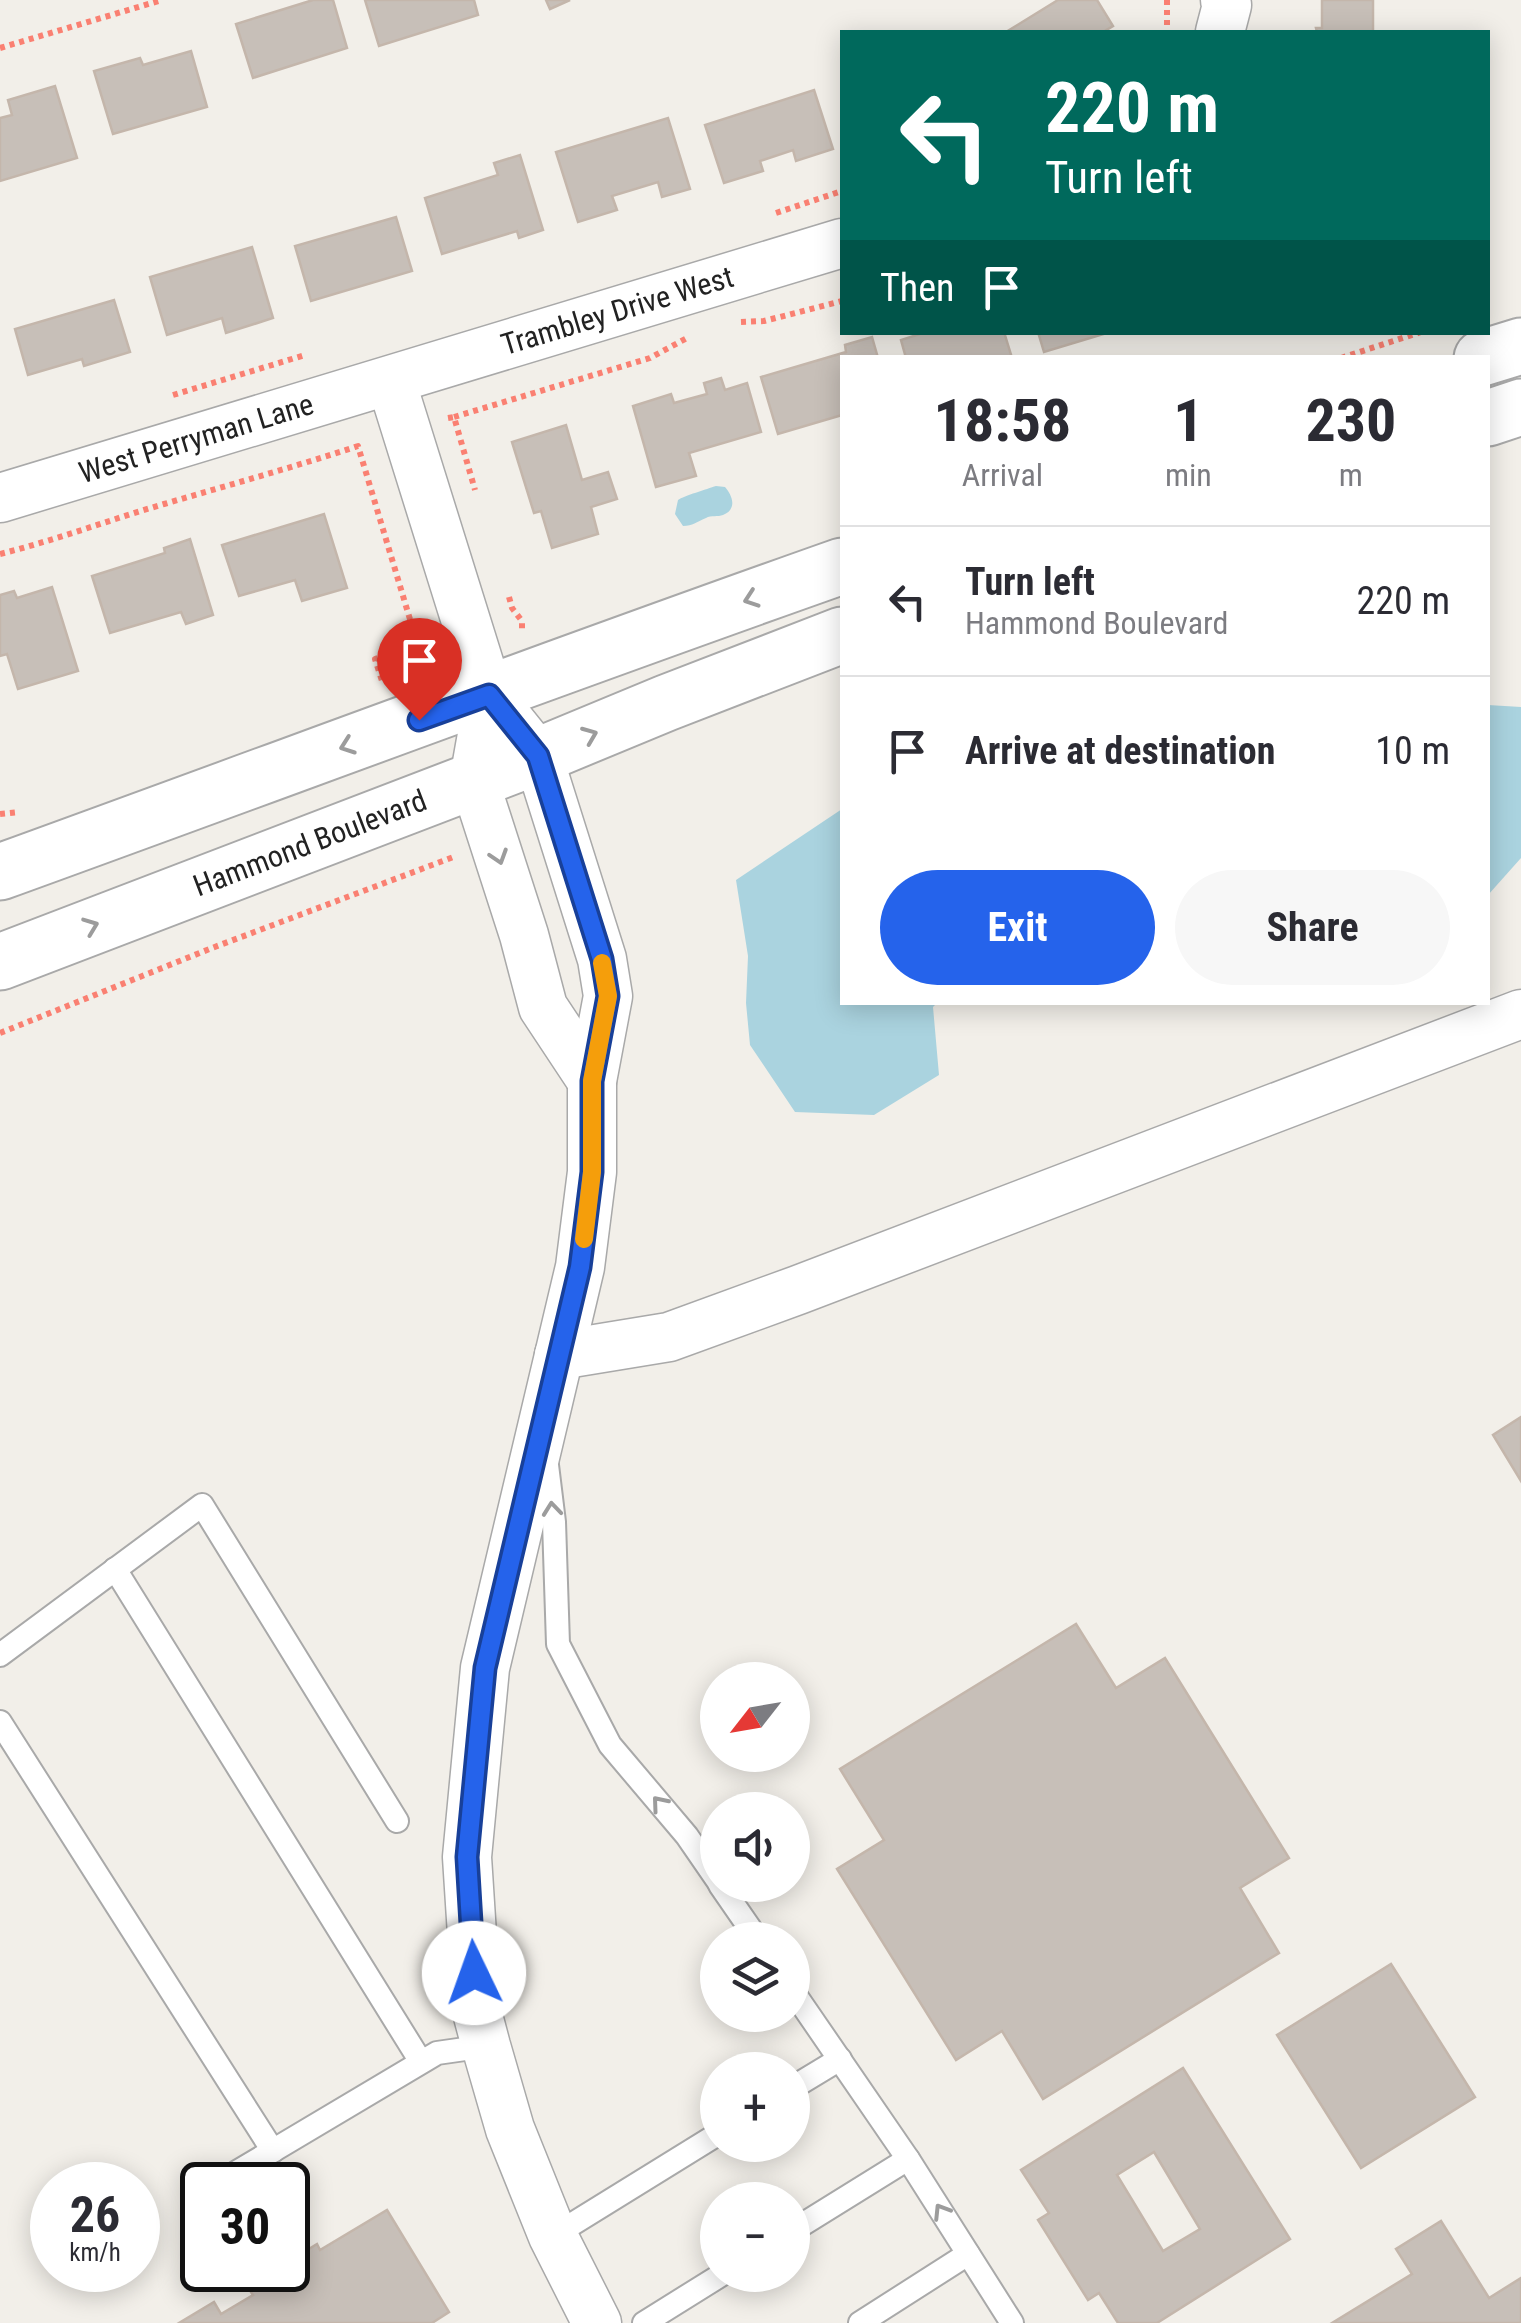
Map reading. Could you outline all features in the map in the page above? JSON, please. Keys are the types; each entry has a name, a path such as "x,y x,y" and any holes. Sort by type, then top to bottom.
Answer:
{"street":[{"path":"1221,30 1225,0"},
{"name":"Trambley Drive West","path":"391,381 840,244"},
{"path":"1490,356 1521,346"},
{"path":"391,381 482,674 538,756 602,959 608,996 592,1081 592,1172 580,1267 485,1668 467,1857 476,2012 510,2129 553,2236 597,2323"},
{"name":"West Perryman Lane","path":"0,498 391,381"},
{"path":"1490,417 1521,407"},
{"path":"0,872 482,674 640,637 840,567"},
{"name":"Hammond Boulevard","path":"0,962 840,636"},
{"path":"482,674 474,780 543,1007 592,1081"},
{"path":"559,1356 669,1336 798,1290 1518,1014"}],"lane":[{"path":"542,1428 554,1522 558,1644 610,1745 700,1855"},
{"path":"0,1655 202,1504 397,1820"},
{"path":"115,1570 422,2062"},
{"path":"0,1722 272,2151"},
{"path":"810,2016 908,2159 1012,2323"},
{"path":"254,2162 436,2053 486,2046"},
{"path":"810,2077 840,2059"},
{"path":"553,2236 700,2145"},
{"path":"810,2219 908,2159"},
{"path":"860,2323 968,2254"},
{"path":"644,2323 700,2288"}],"path":[{"path":"0,48 162,0"},
{"path":"1167,0 1167,30"},
{"path":"730,322 764,321 840,302"},
{"path":"0,554 650,358 695,334"},
{"path":"1350,355 1413,335"},
{"path":"454,416 480,504"},
{"path":"358,446 415,636 414,645 375,659 384,688 400,682"},
{"path":"482,674 522,634 522,620 512,608 506,590"},
{"path":"0,814 32,810"},
{"path":"0,1033 494,842"}],"water":[{"path":"716,486 728,490 731,509 683,526 675,514 678,500"},
{"path":"1490,705 1521,707 1521,858 1490,893"},
{"path":"840,810 840,1005 935,1005 939,1075 874,1115 795,1112 750,1045 746,1003 748,956 736,880"}],"building":[{"path":"313,0 333,0 347,48 253,78 236,24"},
{"path":"365,0 474,0 478,15 379,46"},
{"path":"546,0 570,0 550,9"},
{"path":"1058,0 1097,0 1113,26 1106,30 1009,30"},
{"path":"1322,0 1373,0 1373,30 1316,28 1322,28"},
{"path":"191,51 207,107 113,134 94,71 140,58 143,65"},
{"path":"55,86 77,158 0,181 0,118 12,115 8,100"},
{"path":"814,90 833,149 796,161 793,150 760,161 763,171 724,183 705,125"},
{"path":"668,118 690,189 662,197 658,182 612,196 617,210 578,222 556,152"},
{"path":"520,155 543,230 519,238 517,231 442,254 425,198 498,175 494,163"},
{"path":"396,217 412,271 311,301 295,246"},
{"path":"252,247 273,318 226,333 222,318 167,335 150,277"},
{"path":"114,300 130,352 84,366 82,359 28,375 15,329"},
{"path":"917,335 1005,335 1011,355 905,355 901,340"},
{"path":"1039,335 1100,335 1044,352"},
{"path":"872,337 877,355 840,355 840,416 778,434 761,377 846,352 845,345"},
{"path":"721,378 725,390 747,383 761,432 689,453 696,476 656,487 633,406 671,394 674,403 707,394 704,383"},
{"path":"566,425 582,480 608,472 617,499 591,507 598,534 552,548 541,511 534,513 512,442"},
{"path":"324,514 347,588 302,601 295,580 239,596 222,545"},
{"path":"190,539 213,615 186,624 181,612 110,633 92,576 165,553 164,548"},
{"path":"52,587 78,671 18,689 7,654 0,656 0,595 14,591 17,598"},
{"path":"1521,1417 1521,1481 1493,1435"},
{"path":"1076,1624 1116,1688 1165,1658 1289,1858 1240,1888 1279,1953 1043,2099 1002,2031 956,2060 837,1869 884,1840 840,1769"},
{"path":"1391,1964 1475,2097 1361,2168 1277,2035"},
{"path":"1183,2068 1290,2239 1157,2323 1118,2323 1099,2293 1088,2300 1038,2220 1049,2213 1021,2170","holes":["1154,2152 1200,2229 1163,2251 1117,2175"]},
{"path":"387,2210 449,2312 432,2323 179,2323 214,2302 221,2314 253,2295 251,2292 310,2292 310,2248 317,2244 320,2250"},
{"path":"1441,2221 1489,2298 1521,2278 1521,2323 1332,2323 1412,2274 1396,2249"}],"slow traffic":[{"path":"584,1239 592,1172 592,1081 608,996 602,963"}],"route":[{"path":"419,720 489,695 538,756 602,959 608,996 592,1081 592,1172 580,1267 485,1668 467,1857 474,1973"}]}
